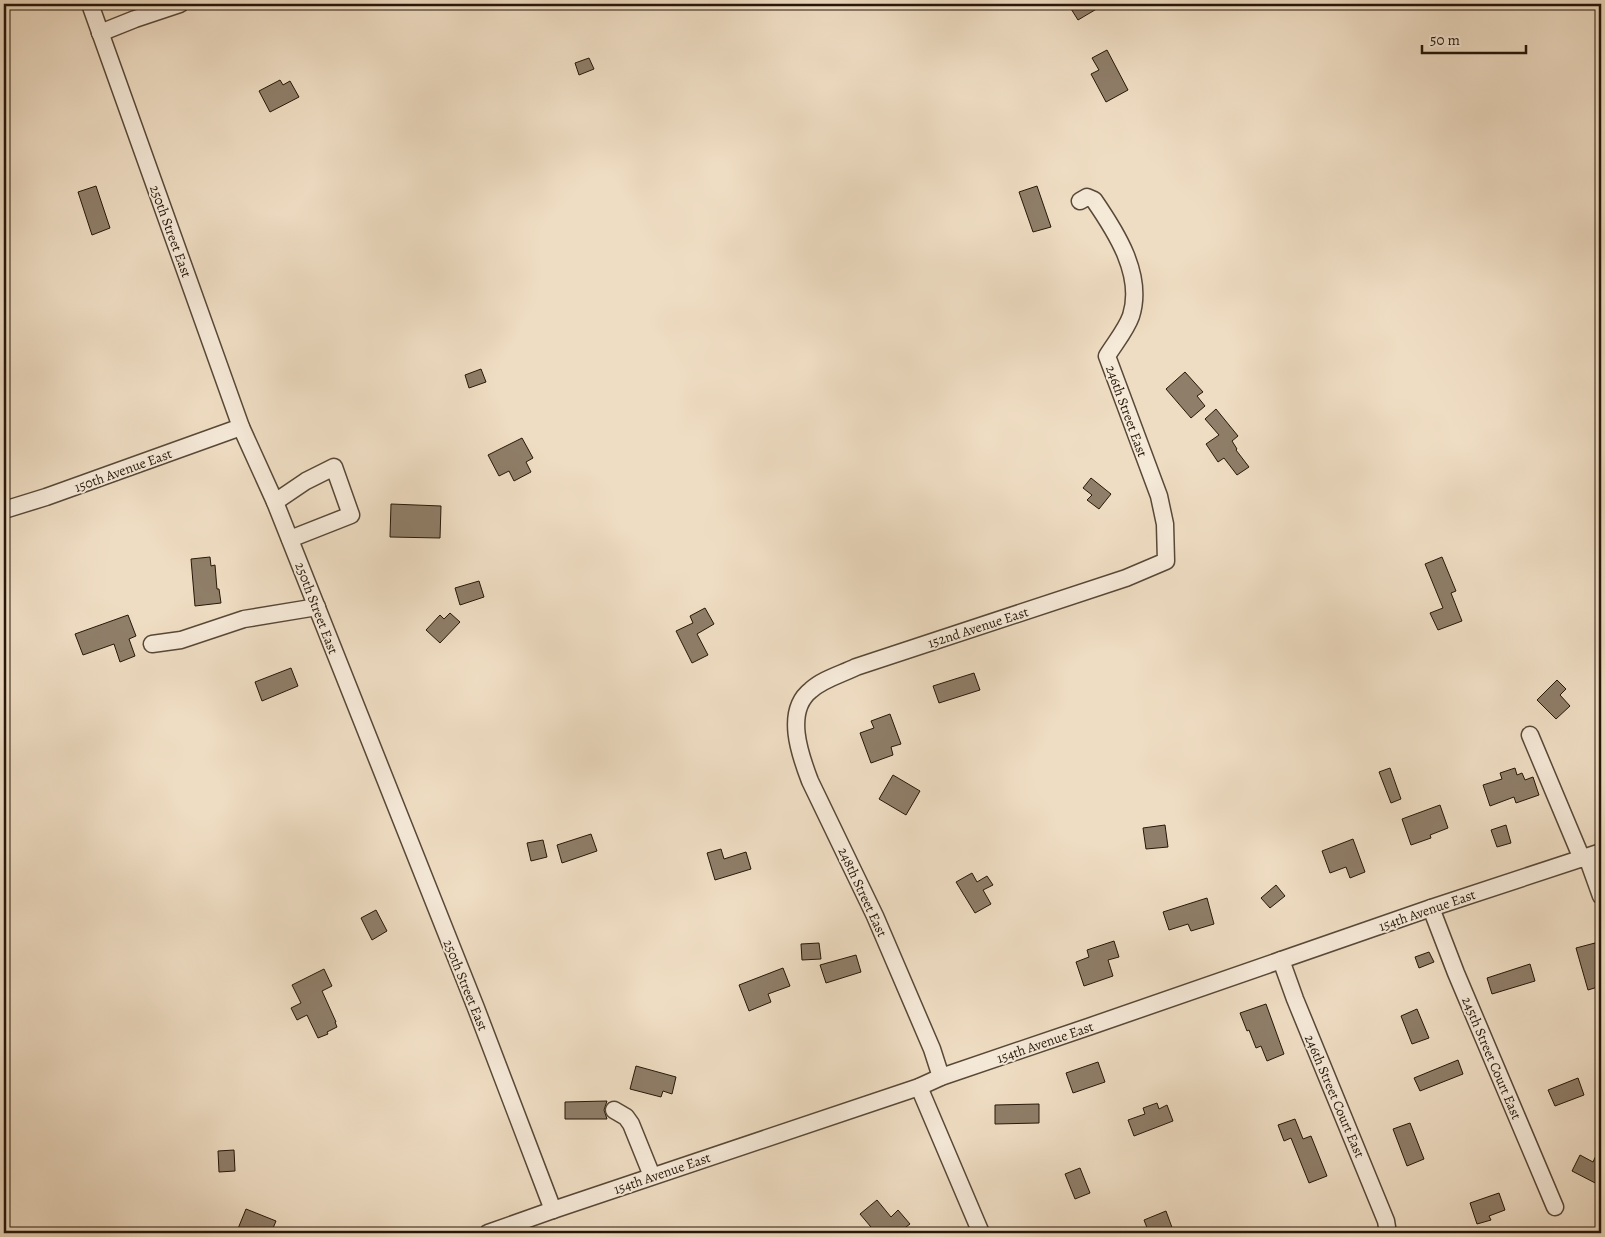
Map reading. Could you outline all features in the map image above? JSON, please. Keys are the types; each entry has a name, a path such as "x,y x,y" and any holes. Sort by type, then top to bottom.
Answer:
{"street":[{"name":"250th Street East","path":"90,4 241,427 290,539 554,1210"},
{"path":"100,32 180,4"},
{"name":"246th Street East","path":"1080,201 1087,197 1094,200 1123,248 1132,274 1134,299 1131,316 1107,356 1161,504 1165,524 1166,561"},
{"name":"150th Avenue East","path":"4,510 55,494 241,427"},
{"path":"275,502 306,481 334,467 351,514 290,539"},
{"name":"152nd Avenue East","path":"799,705 810,690 817,685 856,667 1126,578 1166,561"},
{"path":"152,644 181,640 244,619 317,608"},
{"name":"248th Street East","path":"799,705 796,716 797,731 803,762 810,781 875,916 932,1049 941,1077"},
{"path":"1530,735 1590,856 1601,896"},
{"name":"154th Avenue East","path":"488,1233 919,1087 941,1077 1431,908 1590,856"},
{"name":"245th Street Court East","path":"1431,908 1456,973 1555,1207"},
{"name":"246th Street Court East","path":"1281,960 1302,1017 1386,1221 1388,1233"},
{"path":"919,1087 981,1233"},
{"path":"614,1110 626,1117 652,1176"}],"building":[{"path":"1068,4 1105,4 1078,20"},
{"path":"1107,50 1128,90 1106,102 1091,74 1099,70 1092,58"},
{"path":"589,58 594,69 579,75 575,63"},
{"path":"280,80 283,85 290,81 299,97 270,112 259,91"},
{"path":"96,186 110,228 92,235 78,192"},
{"path":"1037,186 1051,227 1033,232 1019,192"},
{"path":"481,369 486,382 469,388 465,375"},
{"path":"1185,372 1203,392 1197,396 1205,406 1191,418 1166,389"},
{"path":"1216,409 1238,436 1232,441 1236,450 1249,467 1237,475 1224,458 1218,462 1206,444 1219,435 1205,419"},
{"path":"522,438 533,458 526,462 531,472 514,481 509,471 499,476 488,455"},
{"path":"1091,478 1111,494 1099,509 1087,500 1092,495 1083,488"},
{"path":"391,504 441,506 440,538 390,537"},
{"path":"210,557 211,566 215,565 217,589 219,589 221,603 195,606 191,559"},
{"path":"1442,557 1456,591 1451,593 1462,621 1438,630 1430,613 1443,608 1425,564"},
{"path":"479,581 484,597 460,605 455,588"},
{"path":"705,608 714,624 697,634 708,655 692,663 676,631 693,623 690,616"},
{"path":"450,613 460,622 440,643 426,630 440,615 444,619"},
{"path":"128,615 136,636 129,639 135,656 120,662 114,644 83,655 75,634"},
{"path":"291,668 298,686 262,701 255,682"},
{"path":"974,673 980,690 939,703 933,686"},
{"path":"1557,680 1566,689 1560,695 1570,706 1556,719 1537,700"},
{"path":"890,714 901,744 891,747 893,755 871,763 860,733 874,728 871,721"},
{"path":"1390,768 1401,799 1391,803 1379,772"},
{"path":"1515,768 1517,775 1522,773 1525,780 1533,777 1539,795 1516,803 1514,797 1490,806 1483,785 1502,779 1500,773"},
{"path":"893,775 920,791 906,815 879,799"},
{"path":"1440,805 1448,828 1430,835 1431,838 1411,845 1402,819"},
{"path":"1165,825 1168,847 1146,849 1143,828"},
{"path":"1506,825 1511,843 1497,847 1491,830"},
{"path":"591,834 597,851 562,863 557,845"},
{"path":"1353,839 1365,872 1350,878 1346,867 1330,873 1322,851"},
{"path":"543,840 547,857 531,861 527,843"},
{"path":"721,849 724,859 746,852 751,869 715,880 707,853"},
{"path":"972,873 977,882 987,876 993,885 983,890 991,904 975,913 956,882"},
{"path":"1276,885 1285,896 1270,908 1261,898"},
{"path":"1207,898 1214,924 1191,931 1188,924 1169,930 1163,912"},
{"path":"376,910 387,931 372,940 361,918"},
{"path":"1114,941 1119,957 1108,960 1113,976 1084,986 1076,962 1089,957 1087,950"},
{"path":"819,943 821,959 802,960 801,944"},
{"path":"1595,943 1601,965 1601,986 1588,990 1576,948"},
{"path":"1429,952 1434,962 1419,968 1415,957"},
{"path":"856,955 861,972 826,983 820,965"},
{"path":"1530,964 1535,981 1492,994 1487,978"},
{"path":"783,968 790,986 768,994 771,1002 749,1011 739,985"},
{"path":"324,969 332,986 322,991 337,1027 327,1032 328,1034 318,1038 307,1015 297,1020 291,1008 301,1003 292,985"},
{"path":"1266,1004 1284,1054 1267,1061 1261,1046 1256,1048 1240,1013"},
{"path":"1417,1009 1429,1038 1412,1044 1401,1016"},
{"path":"1458,1060 1463,1074 1420,1091 1414,1078"},
{"path":"1098,1062 1105,1082 1073,1093 1066,1073"},
{"path":"636,1066 676,1077 672,1094 663,1091 661,1097 630,1089"},
{"path":"1578,1078 1584,1095 1555,1106 1548,1090"},
{"path":"607,1101 604,1110 607,1119 565,1119 565,1102"},
{"path":"1157,1103 1159,1109 1167,1105 1173,1121 1134,1136 1128,1120 1145,1114 1143,1108"},
{"path":"1039,1104 1039,1123 995,1124 995,1105"},
{"path":"1295,1119 1303,1139 1311,1136 1327,1176 1309,1183 1291,1138 1284,1141 1278,1125"},
{"path":"1410,1123 1424,1159 1407,1166 1393,1129"},
{"path":"1601,1145 1601,1186 1572,1171 1580,1155 1593,1162"},
{"path":"234,1150 235,1171 219,1172 218,1151"},
{"path":"1080,1168 1090,1193 1075,1199 1065,1174"},
{"path":"1499,1193 1505,1210 1489,1216 1491,1220 1477,1224 1470,1203"},
{"path":"877,1200 891,1217 898,1210 910,1224 898,1233 876,1233 860,1214"},
{"path":"246,1209 276,1221 271,1233 243,1233 237,1231"},
{"path":"1166,1211 1174,1233 1149,1233 1144,1220"}]}
